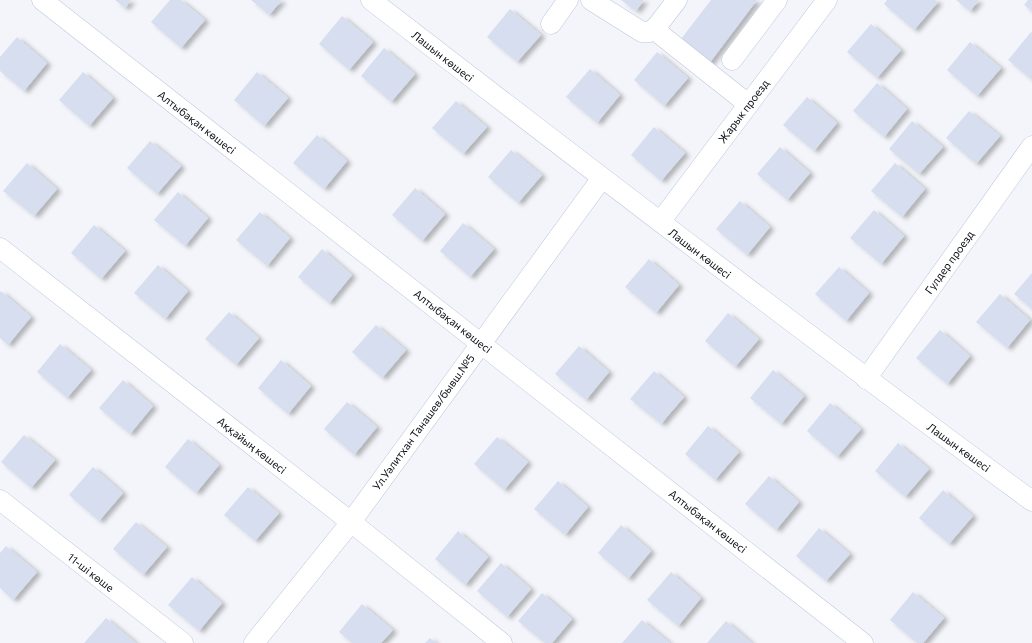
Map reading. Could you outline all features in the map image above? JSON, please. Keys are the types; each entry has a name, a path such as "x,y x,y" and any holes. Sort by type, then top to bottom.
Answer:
{"street":[{"name":"Алтыбақан көшесі","path":"42,0 863,643"},
{"name":"Лашын көшесі","path":"371,0 866,379 1032,501"},
{"path":"551,24 568,0"},
{"path":"591,0 642,32 650,32 657,26 677,0"},
{"path":"732,60 777,0"},
{"name":"Жарык проезд","path":"660,222 827,0"},
{"path":"657,26 661,35 748,104"},
{"name":"Гулдер проезд","path":"866,379 1032,146"},
{"name":"Ул.Уәлитхан Танашев/бывш.№5","path":"254,643 351,522 602,178"},
{"name":"Аққайың көшесі","path":"0,248 351,522 502,643"},
{"name":"11-ші көше","path":"0,500 183,643"}],"building":[{"path":"115,0 131,0 125,8"},
{"path":"170,0 181,0 205,20 181,48 151,22"},
{"path":"251,0 282,0 269,15"},
{"path":"621,0 644,0 636,11"},
{"path":"711,0 757,0 708,65 678,43"},
{"path":"887,0 935,0 938,2 914,30 884,4"},
{"path":"956,0 979,0 970,11"},
{"path":"1028,0 1032,0 1032,11 1024,5"},
{"path":"510,9 541,35 517,62 487,37"},
{"path":"342,16 373,42 349,70 319,44"},
{"path":"871,24 901,50 877,78 847,52"},
{"path":"1031,32 1032,33 1032,80 1008,60"},
{"path":"17,37 47,63 24,91 0,71 0,57"},
{"path":"970,42 1001,68 977,96 947,70"},
{"path":"384,48 415,74 391,102 361,76"},
{"path":"657,52 688,78 664,106 634,80"},
{"path":"590,69 620,95 597,123 566,97"},
{"path":"83,72 113,98 89,126 59,100"},
{"path":"257,72 288,98 264,126 234,100"},
{"path":"877,83 907,109 884,137 853,111"},
{"path":"807,97 837,123 814,151 783,125"},
{"path":"456,101 487,127 463,154 432,128"},
{"path":"969,111 1000,136 976,164 946,138"},
{"path":"912,121 943,147 919,174 889,149"},
{"path":"654,127 685,153 661,181 631,155"},
{"path":"317,135 347,161 324,189 293,163"},
{"path":"150,141 181,166 157,194 127,168"},
{"path":"780,147 810,173 787,200 757,174"},
{"path":"511,150 542,175 518,203 488,177"},
{"path":"27,163 57,189 34,216 3,191"},
{"path":"895,163 925,189 902,217 871,191"},
{"path":"415,188 445,214 422,241 392,215"},
{"path":"178,192 208,218 185,246 154,220"},
{"path":"740,201 770,227 747,255 716,229"},
{"path":"874,210 904,236 881,264 850,238"},
{"path":"260,212 290,238 267,266 236,240"},
{"path":"463,223 494,249 470,277 440,251"},
{"path":"94,225 125,251 101,279 71,253"},
{"path":"322,249 352,275 329,303 298,277"},
{"path":"649,259 679,285 656,313 625,287"},
{"path":"158,265 188,291 165,319 134,293"},
{"path":"839,267 869,293 846,321 815,294"},
{"path":"1032,273 1032,309 1014,294"},
{"path":"1,291 31,317 8,345 0,338"},
{"path":"1000,294 1030,320 1007,348 976,322"},
{"path":"229,312 259,338 236,365 205,339"},
{"path":"728,313 759,339 735,367 705,341"},
{"path":"376,325 406,350 382,378 352,352"},
{"path":"940,330 970,356 947,384 916,358"},
{"path":"60,344 91,370 67,398 37,372"},
{"path":"579,346 609,372 586,400 555,374"},
{"path":"281,360 311,386 288,414 258,388"},
{"path":"773,370 804,396 781,424 750,398"},
{"path":"654,371 684,397 661,424 630,399"},
{"path":"123,380 153,406 130,434 99,408"},
{"path":"347,402 377,427 354,455 324,429"},
{"path":"830,403 861,429 837,457 807,431"},
{"path":"708,426 739,452 715,480 685,454"},
{"path":"24,435 55,460 31,488 1,462"},
{"path":"497,437 528,462 504,490 474,464"},
{"path":"188,439 219,465 196,493 165,467"},
{"path":"898,443 929,469 905,497 875,471"},
{"path":"93,467 123,493 99,521 69,495"},
{"path":"769,476 799,502 776,530 745,504"},
{"path":"558,481 588,507 565,535 534,509"},
{"path":"248,487 279,513 255,541 224,515"},
{"path":"943,490 973,516 949,544 919,518"},
{"path":"136,522 167,547 143,575 113,549"},
{"path":"621,525 651,551 628,579 598,553"},
{"path":"819,528 850,554 826,581 796,556"},
{"path":"458,531 488,557 465,585 435,559"},
{"path":"6,546 37,572 13,600 0,588 0,553"},
{"path":"501,563 531,589 507,617 477,591"},
{"path":"671,572 701,598 678,626 647,600"},
{"path":"192,577 222,603 199,631 168,605"},
{"path":"913,592 944,618 923,643 917,643 890,620"},
{"path":"542,593 572,619 552,643 545,643 518,621"},
{"path":"362,604 393,630 381,643 352,643 339,632"},
{"path":"106,618 136,643 84,643"},
{"path":"642,620 670,643 622,643"},
{"path":"726,621 752,643 707,643"},
{"path":"430,638 436,643 425,643"}]}
